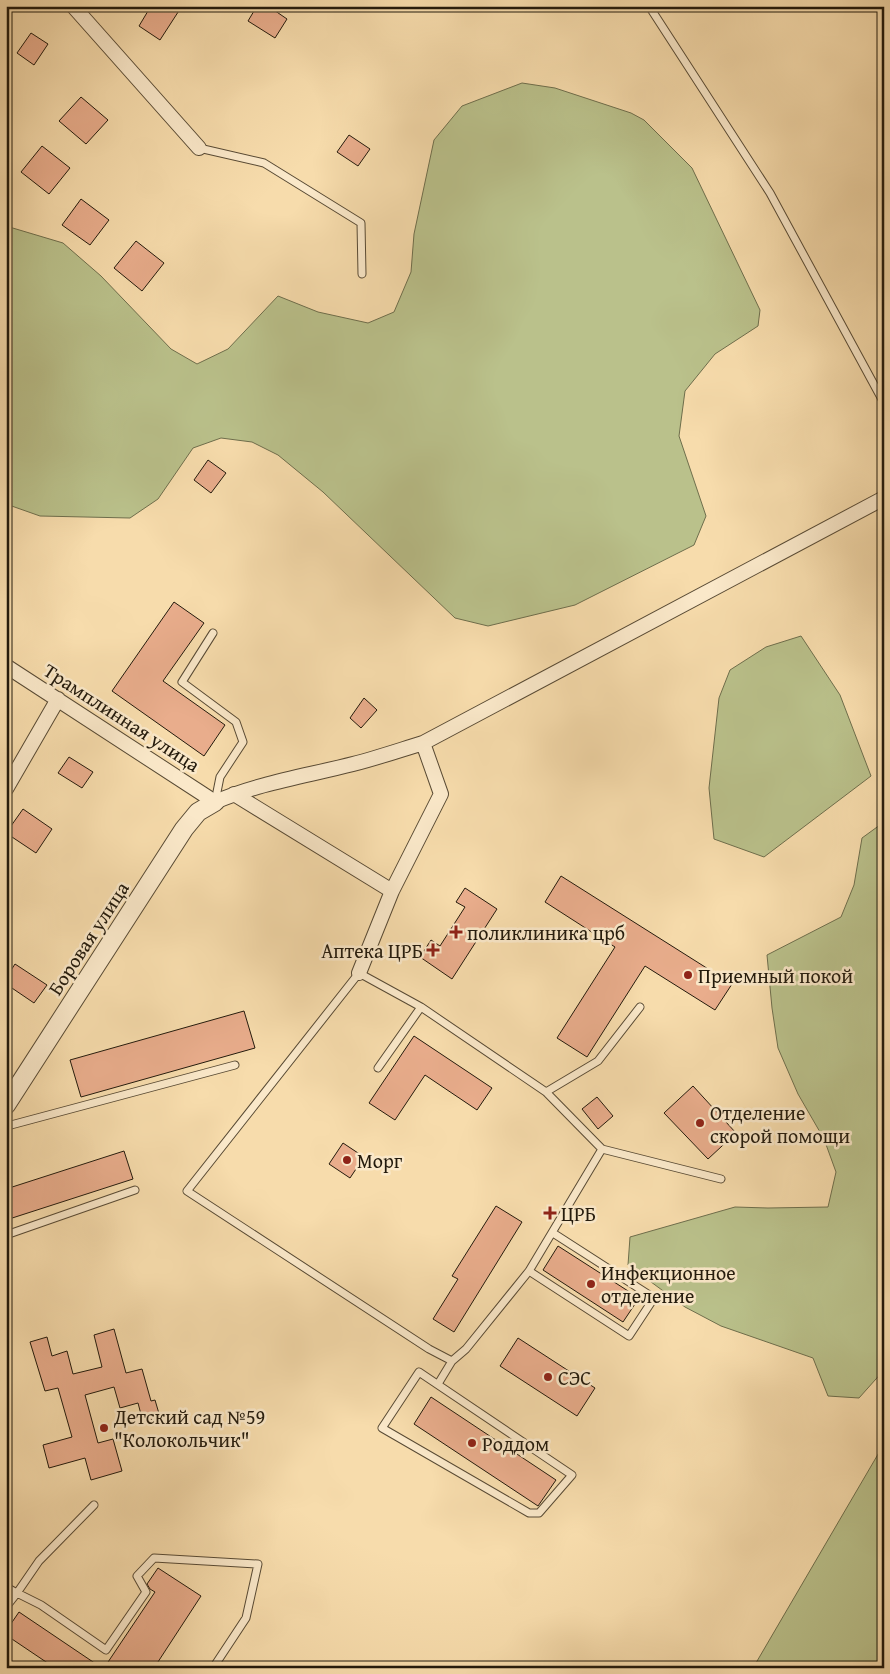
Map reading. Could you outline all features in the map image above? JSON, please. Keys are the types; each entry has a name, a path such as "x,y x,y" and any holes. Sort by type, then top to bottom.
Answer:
{"street":[{"path":"73,6 199,148"},
{"path":"215,802 234,794 290,778 354,764 423,743 884,498"},
{"name":"Трамплинная улица","path":"6,666 215,802"},
{"path":"6,789 58,699"},
{"path":"359,973 392,891 441,794 423,743"},
{"path":"234,794 392,891"},
{"name":"Боровая улица","path":"6,1105 184,829 198,812 215,802"}],"lane":[{"path":"649,6 770,193 884,403"},
{"path":"199,148 264,163 361,223 362,274"},
{"path":"213,633 182,682 236,722 243,742 220,777 215,802"},
{"path":"452,1361 429,1349 187,1192 359,973 421,1007 546,1092 602,1149 721,1180"},
{"path":"378,1068 421,1007"},
{"path":"546,1092 598,1061 640,1007"},
{"path":"6,1124 11,1125 43,1117 235,1065"},
{"path":"438,1384 452,1361 466,1349 529,1271 602,1149"},
{"path":"6,1235 135,1190"},
{"path":"529,1271 629,1336 654,1298 553,1233"},
{"path":"419,1372 438,1384 572,1475 539,1513 529,1513 382,1428 419,1372"},
{"path":"6,1608 39,1561 94,1505"},
{"path":"6,1587 41,1605 106,1650 146,1592 137,1576 154,1558 258,1564 246,1618 213,1668"}],"green space":[{"path":"522,83 555,88 631,113 644,120 692,168 760,310 758,326 715,354 685,391 679,436 706,516 694,545 575,605 488,626 455,618 323,492 278,455 252,442 221,438 193,448 158,499 130,518 40,516 6,504 6,226 63,243 101,276 171,349 197,364 228,349 278,296 318,312 368,323 394,312 411,272 414,234 434,140 462,106"},
{"path":"801,636 840,695 871,776 764,857 714,839 709,788 719,698 730,670 766,647"},
{"path":"884,822 884,1370 859,1398 828,1396 813,1358 721,1326 685,1307 628,1265 630,1237 735,1207 828,1207 836,1172 824,1139 798,1094 778,1048 767,955 841,917 854,885 862,838"},
{"path":"884,1444 884,1668 753,1668"}],"building":[{"path":"151,6 182,6 160,40 139,26"},
{"path":"257,6 268,6 287,19 275,38 248,21"},
{"path":"31,33 48,44 34,65 17,53"},
{"path":"81,97 108,120 86,144 59,121"},
{"path":"349,135 370,149 358,166 337,152"},
{"path":"42,146 70,168 49,194 21,172"},
{"path":"81,199 109,220 90,245 62,225"},
{"path":"136,241 164,263 142,291 114,268"},
{"path":"208,460 226,473 211,493 194,480"},
{"path":"174,602 204,623 163,681 225,725 204,756 112,691"},
{"path":"364,698 377,710 361,728 350,718"},
{"path":"69,757 93,772 82,788 58,773"},
{"path":"23,809 52,829 36,853 6,833"},
{"name":"Приемный покой","path":"561,876 732,984 715,1010 645,966 587,1057 557,1038 615,947 545,902"},
{"name":"поликлиника црб","path":"465,888 497,909 452,979 420,957 431,940 440,946 465,907 456,902"},
{"path":"15,964 47,985 34,1003 6,984 6,978"},
{"path":"244,1011 255,1048 81,1097 70,1060"},
{"path":"414,1036 492,1088 477,1110 425,1075 395,1120 369,1103"},
{"name":"Отделение скорой помощи","path":"693,1086 736,1133 708,1159 664,1113"},
{"path":"597,1097 613,1116 598,1129 582,1109"},
{"name":"Морг","path":"343,1143 364,1157 350,1178 329,1164"},
{"path":"124,1151 133,1179 6,1220 6,1189"},
{"path":"496,1206 522,1222 454,1332 433,1319 458,1279 452,1276"},
{"name":"Инфекционное отделение","path":"558,1246 639,1298 623,1322 543,1270"},
{"path":"114,1329 126,1373 142,1369 151,1401 155,1400 160,1417 143,1422 138,1403 120,1408 114,1387 85,1395 98,1443 113,1439 122,1471 91,1480 85,1458 49,1468 43,1445 72,1437 58,1388 45,1391 30,1342 47,1337 52,1356 67,1351 73,1374 102,1367 94,1335"},
{"name":"СЭС","path":"518,1338 595,1388 577,1416 500,1366"},
{"name":"Роддом","path":"431,1397 556,1480 538,1506 414,1424"},
{"path":"158,1568 201,1596 154,1668 104,1668 155,1592 147,1584"},
{"path":"19,1612 102,1668 55,1668 6,1635 6,1631"}],"place":[{"name":"поликлиника црб","path":"456,932"},
{"name":"Аптека ЦРБ","path":"433,950"},
{"name":"Приемный покой","path":"688,975"},
{"name":"Отделение скорой помощи","path":"700,1123"},
{"name":"Морг","path":"347,1160"},
{"name":"ЦРБ","path":"550,1213"},
{"name":"Инфекционное отделение","path":"591,1284"},
{"name":"СЭС","path":"548,1377"},
{"name":"Детский сад №59 \"Колокольчик\"","path":"104,1428"},
{"name":"Роддом","path":"472,1443"}]}
